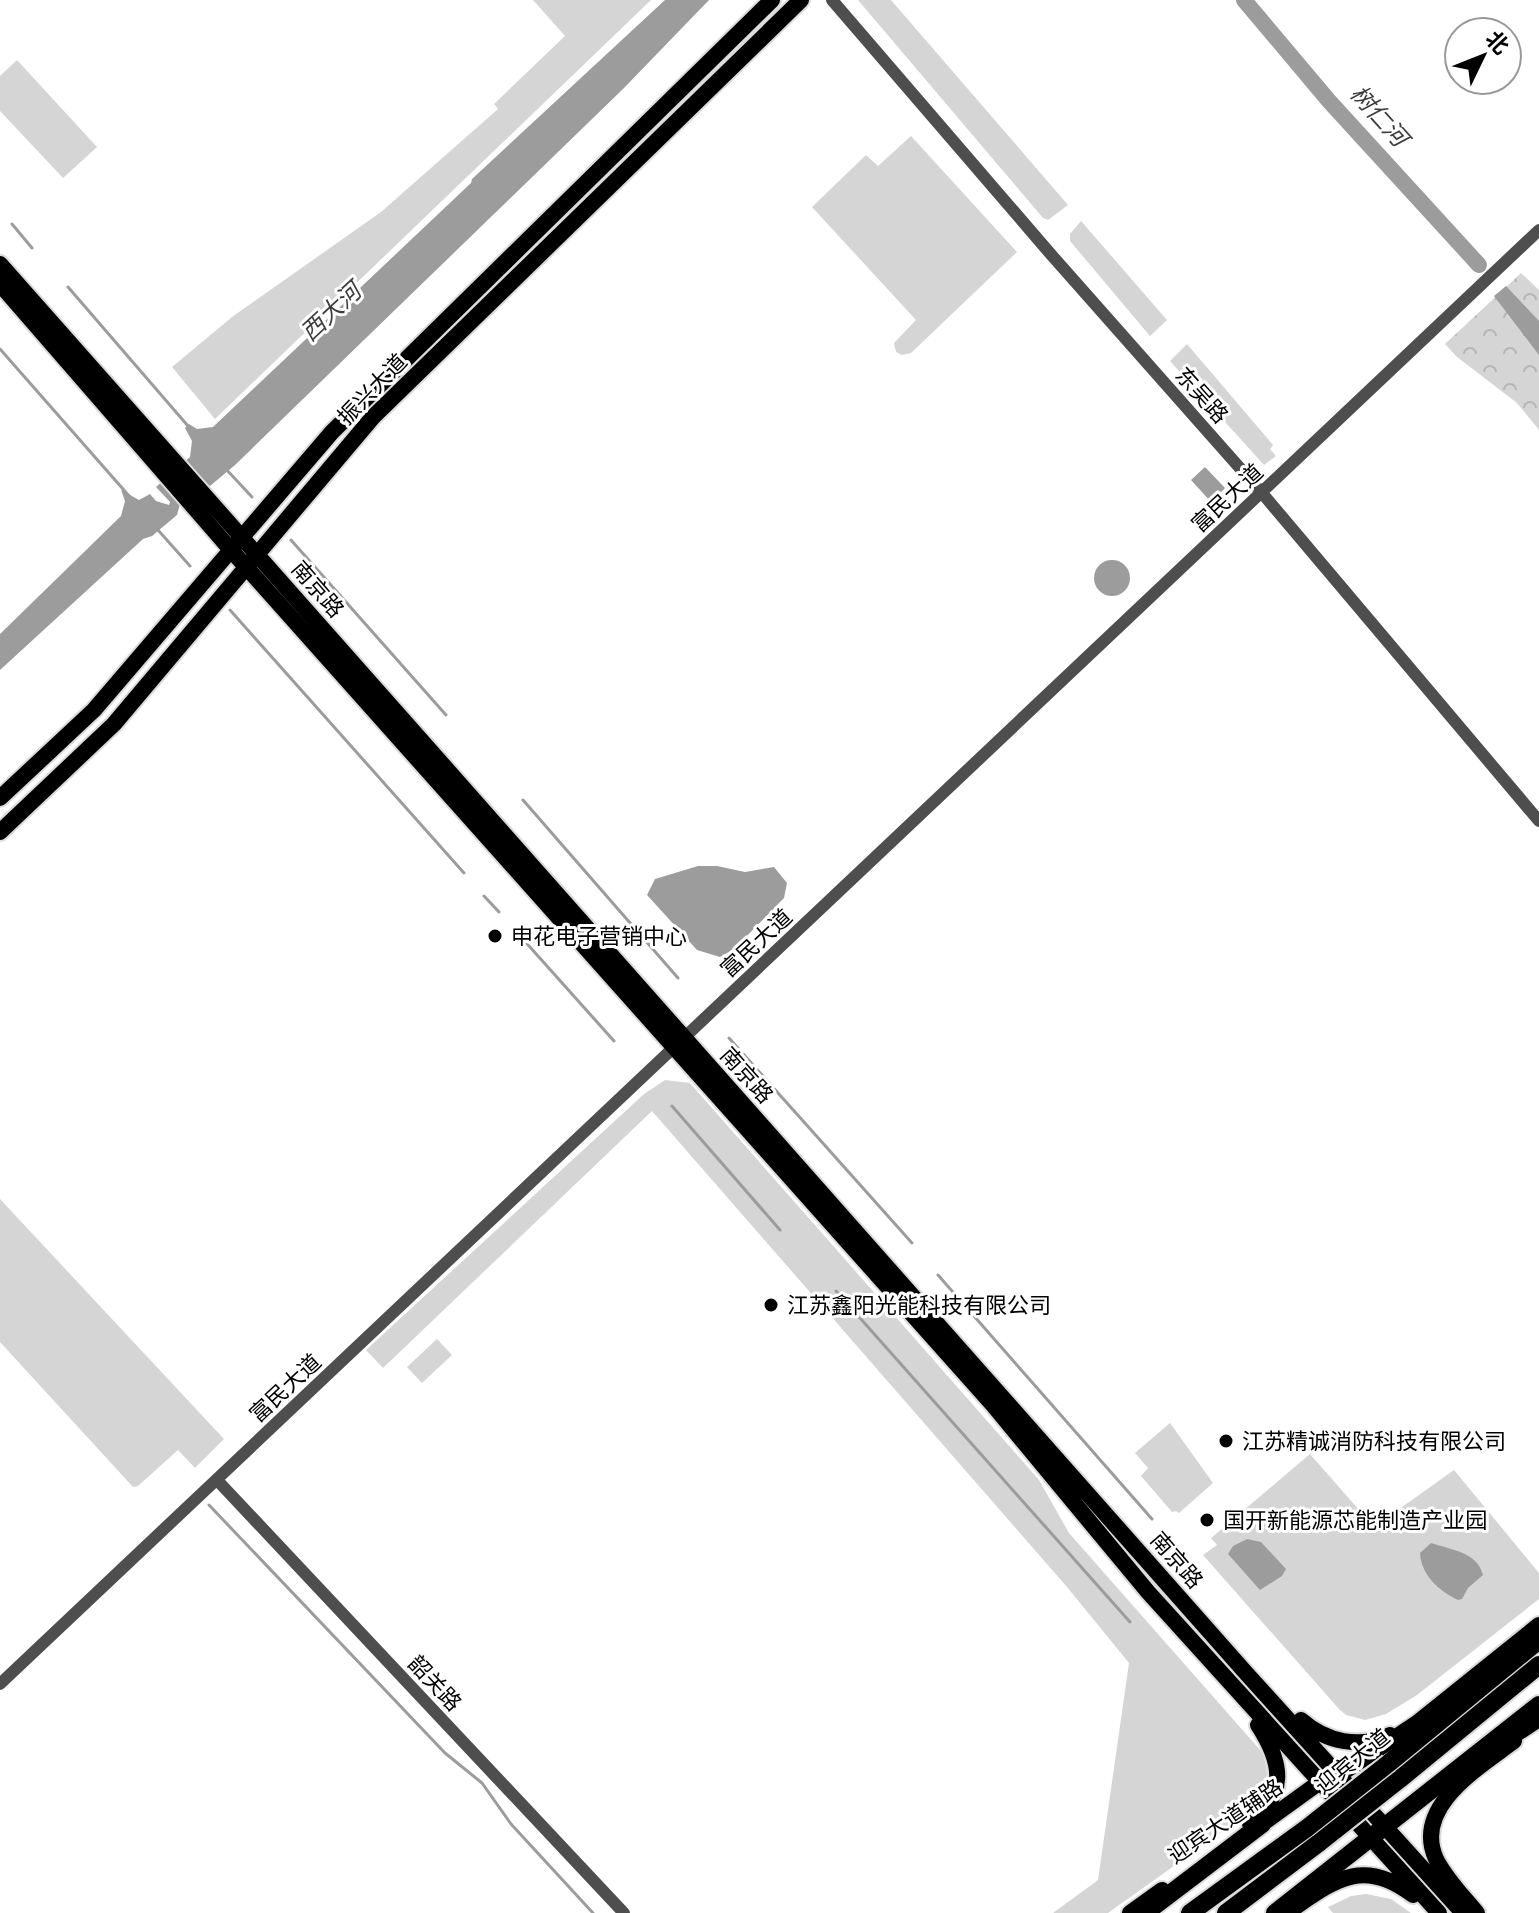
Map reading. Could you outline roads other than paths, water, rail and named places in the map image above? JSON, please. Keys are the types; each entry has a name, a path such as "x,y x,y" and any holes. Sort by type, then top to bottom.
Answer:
{"highway":[{"name":"迎宾大道","path":"1226,1913 1389,1763 1539,1640"},
{"name":"迎宾大道","path":"1190,1913 1400,1779 1539,1665"},
{"path":"1275,1913 1373,1840 1539,1705"},
{"path":"1145,1913 1262,1824"}],"main road":[{"name":"振兴大道","path":"0,798 94,710 332,432 384,378 772,0"},
{"name":"振兴大道","path":"0,832 114,724 373,417 801,0"},
{"name":"南京路","path":"0,264 203,504 243,537 993,1405 1161,1606 1439,1913"},
{"name":"南京路","path":"0,284 164,459"},
{"name":"南京路","path":"203,504 231,550 247,568 680,1043 1463,1913"},
{"path":"1161,1606 1254,1719 1273,1749 1278,1764 1277,1782 1271,1800 1256,1819 1201,1864"},
{"name":"迎宾大道辅路","path":"1130,1913 1320,1782 1339,1775 1417,1723 1539,1625"},
{"path":"1246,1673 1313,1730 1330,1740 1368,1742 1385,1738 1417,1723"},
{"path":"1388,1828 1504,1742 1539,1721"},
{"path":"1477,1913 1435,1857 1432,1830 1437,1811 1458,1784 1539,1721"},
{"path":"1286,1913 1373,1840"},
{"path":"1286,1913 1336,1880 1371,1876 1394,1881 1413,1894 1429,1913"}],"street":[{"name":"东吴路","path":"832,0 1262,493 1539,821"},
{"name":"富民大道","path":"0,1684 1539,230"},
{"name":"韶关路","path":"217,1480 624,1913"}],"waterway":[{"name":"树仁河","path":"1244,0 1329,101 1479,265"},
{"path":"12,224 32,248"},
{"path":"68,287 188,426"},
{"path":"0,349 130,497"},
{"path":"225,468 252,497"},
{"path":"158,530 190,566"},
{"path":"291,540 446,715"},
{"path":"230,610 464,873"},
{"path":"523,800 678,978"},
{"path":"484,896 499,912"},
{"path":"521,937 614,1041"},
{"path":"729,1038 912,1243"},
{"path":"672,1106 780,1230"},
{"path":"938,1275 1152,1519"},
{"path":"836,1291 1130,1622"},
{"path":"209,1505 445,1753 482,1783 511,1824 593,1913"},
{"path":"1190,1563 1198,1572"}],"place":[{"name":"申花电子营销中心","path":"495,936"},
{"name":"江苏鑫阳光能科技有限公司","path":"771,1305"},
{"name":"江苏精诚消防科技有限公司","path":"1226,1441"},
{"name":"国开新能源芯能制造产业园","path":"1207,1520"}],"water label":[{"name":"西大河","path":"331,312"}]}
